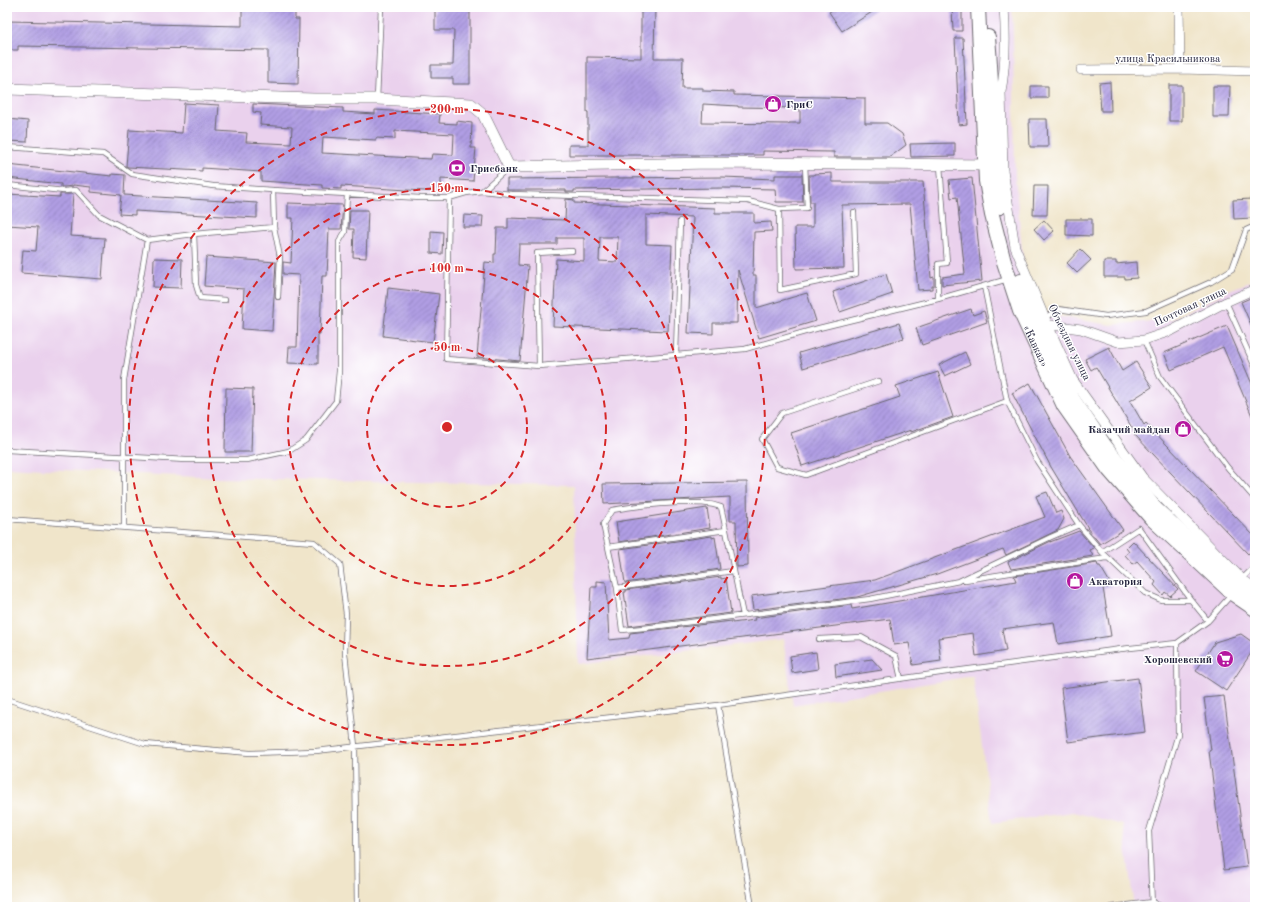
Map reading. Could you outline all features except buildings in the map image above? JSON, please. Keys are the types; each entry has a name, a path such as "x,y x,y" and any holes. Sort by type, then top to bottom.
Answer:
{"main road":[{"name":"«Кавказ»","path":"978,7 990,165 996,181 1002,222 1028,302 1043,322 1072,398 1105,446 1154,508 1237,586 1255,609"},
{"name":"«Кавказ»","path":"987,7 997,94 990,165 986,181 992,214 1020,311 1064,406 1109,470 1151,518 1237,586 1255,597"}],"street":[{"name":"Объездная улица","path":"1004,7 1006,27 1004,70 997,94 1003,170 1015,247 1043,322"},
{"path":"1179,7 1180,69"},
{"name":"улица Красильникова","path":"1080,70 1180,69 1255,71"},
{"path":"7,89 314,99 377,99 471,104 483,114 509,167 711,163 990,165"},
{"name":"Почтовая улица","path":"1043,322 1081,329 1118,342 1144,340 1171,331 1226,302 1255,289"},
{"path":"1237,586 1255,588"}],"lane":[{"path":"377,99 381,7"},
{"path":"7,147 103,154 132,174 213,186 347,195 449,198 466,193 482,191 519,194 748,201 780,209 807,208 805,164"},
{"path":"938,299 938,264 947,263 940,165"},
{"path":"482,191 509,167"},
{"path":"7,185 64,191 76,190 99,215 147,240 274,227"},
{"path":"273,190 274,227 280,257 278,297"},
{"path":"7,450 186,460 247,460 289,451 306,440 336,401 339,371 339,242 346,232 347,195"},
{"path":"449,198 446,359 539,366 745,349 819,328 938,299 1010,279"},
{"path":"780,209 780,290 856,274 854,212"},
{"path":"676,355 680,221"},
{"name":"Почтовая улица","path":"1043,322 1058,309 1106,316 1146,311 1211,282 1232,269 1246,230 1255,226"},
{"path":"194,234 196,285 200,298 225,300"},
{"path":"124,528 124,380 147,240"},
{"path":"539,366 538,253 572,251"},
{"path":"984,286 1007,401 1037,461 1079,525 1107,558 1145,593 1161,600 1191,600"},
{"path":"1226,302 1255,367"},
{"path":"1144,340 1160,377 1228,468 1255,499"},
{"path":"879,381 782,413 762,439 777,466 806,475 1007,401"},
{"path":"743,615 721,507 711,503 646,505 612,510 603,524 617,588 622,630 644,628 870,599 959,581 1107,558"},
{"path":"7,519 314,542 340,564 346,614 345,653 355,746 357,907"},
{"path":"959,581 1079,525"},
{"path":"1102,552 1139,528 1208,622"},
{"path":"608,547 726,530"},
{"path":"7,699 145,744 250,753 316,751 718,705 1121,649 1177,643 1208,622 1237,586 1253,573 1255,566"},
{"path":"617,588 733,571"},
{"path":"819,639 861,637 896,656 901,679"},
{"path":"1152,905 1149,831 1178,734 1177,643"},
{"path":"718,705 752,907"},
{"path":"1112,907 1152,905 1162,907"}],"shaded area":[{"path":"7,7 1012,7 1015,175 1024,273 1043,314 1111,325 1173,319 1229,290 1255,280 1255,907 1134,907 1123,825 1073,812 992,823 973,676 793,705 783,639 578,664 574,485 217,478 7,467"}],"place":[{"name":"ГриС","path":"773,104"},
{"name":"Грисбанк","path":"457,168"},
{"name":"Казачий майдан","path":"1183,429"},
{"name":"Акватория","path":"1075,581"},
{"name":"Хорошевский","path":"1225,659"}]}
